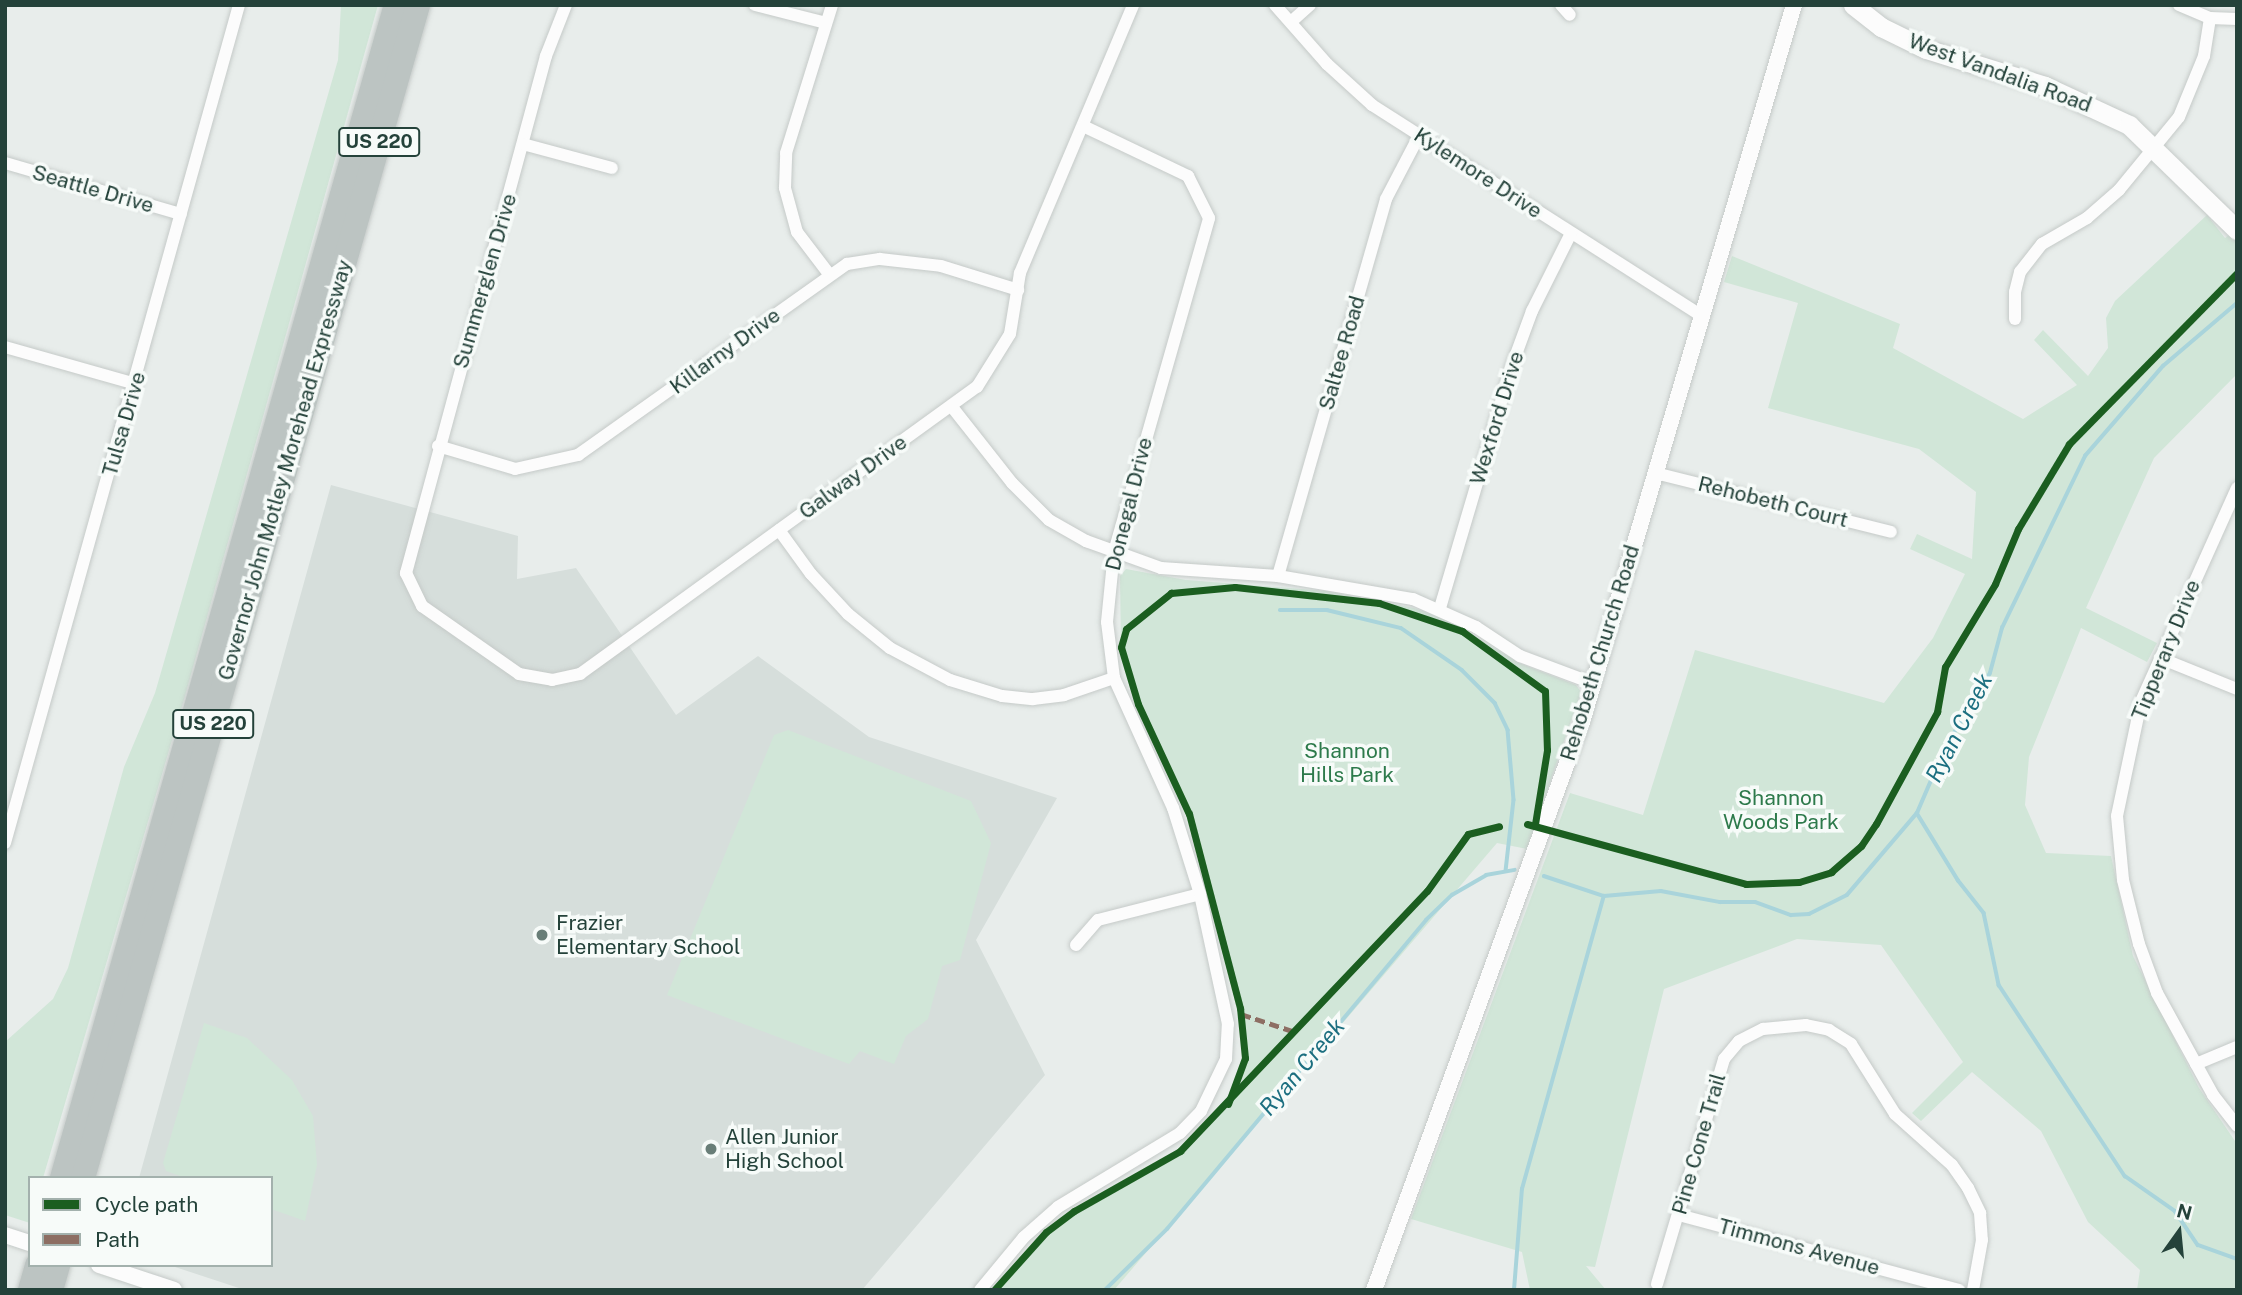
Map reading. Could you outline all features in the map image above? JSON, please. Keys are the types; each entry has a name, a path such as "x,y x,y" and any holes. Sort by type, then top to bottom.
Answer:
{"highway":[{"path":"384,5 387,40"},
{"name":"Governor John Motley Morehead Expressway","path":"63,1176 387,40 412,7"},
{"name":"Governor John Motley Morehead Expressway","path":"84,1176 412,7"},
{"path":"30,1290 36,1267"},
{"path":"51,1290 57,1267"}],"main road":[{"name":"West Vandalia Road","path":"1853,5 1881,27 1926,49 2096,106 2153,145 2234,221"}],"street":[{"name":"Tulsa Drive","path":"5,843 136,384 239,5"},
{"name":"Summerglen Drive","path":"407,558 546,55 566,5"},
{"path":"755,5 826,23"},
{"path":"829,274 797,232 785,188 786,153 832,5"},
{"name":"Galway Drive","path":"407,558 410,584 422,606 519,674 552,681 580,674 952,407 977,387 1002,349 1020,273 1133,5"},
{"name":"Kylemore Drive","path":"1275,5 1292,21 1327,64 1363,97 1419,136 1702,315"},
{"path":"1292,21 1310,5"},
{"name":"Rehobeth Church Road","path":"1374,1290 1578,734 1794,5"},
{"path":"2179,5 2210,18 2237,19"},
{"path":"2015,319 2020,272 2042,244 2087,218 2119,190 2153,145 2179,117 2193,88 2210,18"},
{"name":"Donegal Drive","path":"980,1290 1024,1237 1058,1207 1180,1133 1216,1086 1226,1059 1228,1024 1200,894 1173,808 1115,678 1107,622 1114,552 1209,218 1188,176 1083,126"},
{"name":"Saltee Road","path":"1278,576 1386,199 1419,136"},
{"path":"523,144 612,168"},
{"name":"Seattle Drive","path":"5,163 181,214"},
{"name":"Wexford Drive","path":"1440,608 1511,368 1532,311 1571,233"},
{"name":"Killarny Drive","path":"438,446 515,469 578,455 829,274 847,264 880,259 941,266 1018,290"},
{"path":"5,347 136,384"},
{"path":"952,407 1012,483 1049,520 1114,552 1161,568 1278,576 1377,592 1440,608 1520,656 1592,683"},
{"name":"Rehobeth Court","path":"1655,473 1891,532"},
{"name":"Tipperary Drive","path":"2237,488 2141,702 2117,816 2123,880 2138,944 2157,993 2196,1064 2237,1126"},
{"path":"779,530 811,574 848,614 890,648 950,680 1002,696 1033,699 1064,695 1115,678"},
{"path":"2160,658 2237,690"},
{"path":"1076,945 1098,920 1200,894"},
{"name":"Pine Cone Trail","path":"1657,1284 1724,1059 1739,1041 1763,1029 1806,1025 1829,1030 1851,1044 1895,1114 1952,1165 1968,1188 1980,1213 1982,1240 1973,1290"},
{"path":"2196,1064 2237,1047"},
{"name":"Timmons Avenue","path":"1679,1215 1959,1290"},
{"path":"5,1235 28,1242"},
{"path":"105,1267 174,1290"}],"shaded area":[{"path":"331,485 518,536 517,579 576,568 676,715 758,656 869,737 1057,798 976,940 1045,1075 862,1290 245,1290 175,1267 273,1267 273,1176 140,1176"}],"green space":[{"path":"341,5 378,5 185,696 44,1176 28,1176 28,1222 5,1215 5,1042 53,999 68,968 124,767 155,693 338,60"},
{"name":"Shannon Woods Park","path":"2207,215 2225,238 2237,229 2237,374 2154,458 2086,608 2157,643 2147,662 2081,628 2029,757 2025,805 2046,853 2111,856 2133,956 2199,1088 2237,1144 2237,1290 2137,1290 2140,1270 2088,1222 2041,1131 1972,1072 1921,1121 1912,1113 1963,1062 1881,945 1797,939 1664,989 1595,1267 1586,1266 1606,1290 1530,1290 1522,1252 1411,1219 1570,793 1643,815 1695,650 1884,703 1933,638 1965,574 1910,549 1917,534 1972,559 1976,492 1919,449 1768,408 1798,303 1724,282 1732,256 1900,324 1893,348 2023,419 2077,385 2034,340 2043,330 2088,376 2108,348 2106,318 2115,301"},
{"name":"Shannon Hills Park","path":"1126,569 1186,580 1326,591 1414,608 1449,621 1519,663 1576,685 1581,692 1527,849 1497,843 1114,1290 994,1290 1046,1232 1074,1211 1180,1151 1228,1104 1243,1070 1240,1008 1189,814 1138,704 1121,647 1120,576"},
{"path":"788,730 971,801 991,843 960,960 942,966 928,1019 906,1036 894,1064 860,1051 849,1064 667,995 774,735"},
{"path":"204,1023 247,1038 292,1080 313,1116 317,1165 305,1221 273,1210 273,1176 180,1176 166,1171 163,1163"}],"waterway":[{"name":"Ryan Creek","path":"1544,876 1604,896 1661,891 1720,902 1755,902 1791,915 1809,914 1847,895 1917,813 1945,748 1990,673 2002,628 2085,456 2163,366 2237,303"},
{"path":"1280,610 1327,610 1401,628 1462,670 1495,703 1508,730 1514,800 1506,871"},
{"path":"1917,813 1958,880 1984,913 1999,985 2125,1176 2175,1211 2198,1245 2237,1259"},
{"name":"Ryan Creek","path":"1105,1290 1167,1229 1426,920 1452,895 1486,875 1515,870"},
{"path":"1514,1290 1522,1189 1604,896"}],"marked path":[{"path":"1241,1014 1295,1032"}],"cycle path":[{"path":"1527,824 1746,884 1799,882 1831,872 1861,846 1876,824 1937,712 1945,667 1995,584 2018,529 2069,444 2237,273"},
{"path":"1228,1104 1245,1058 1240,1008 1189,814 1138,704 1121,647 1126,629 1171,593 1235,587 1379,603 1462,631 1545,691 1547,750 1535,824"},
{"path":"994,1290 1046,1232 1074,1211 1180,1151 1427,891 1468,834 1499,826"}],"place":[{"name":"Frazier Elementary School","path":"542,935"},
{"name":"Allen Junior High School","path":"711,1149"}]}
